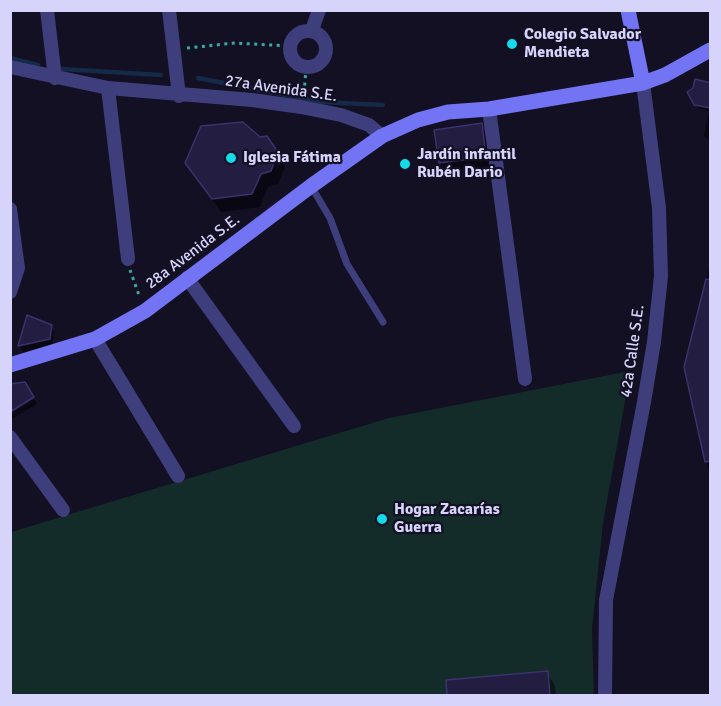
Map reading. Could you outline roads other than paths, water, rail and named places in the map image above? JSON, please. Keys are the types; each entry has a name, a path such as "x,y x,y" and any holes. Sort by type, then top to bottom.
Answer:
{"street":[{"path":"47,10 55,76"},
{"path":"168,10 179,96"},
{"path":"312,30 319,10"},
{"name":"42a Calle S.E.","path":"605,696 606,600 644,402 654,342 661,276 659,208 644,82 628,10"},
{"path":"312,30 324,38 327,52 320,65 306,69 293,61 289,46 297,33 312,30"},
{"path":"382,136 418,120 448,112 489,109 644,82 665,75 711,50"},
{"name":"27a Avenida S.E.","path":"10,67 108,88 179,96 252,100 341,115 369,125 382,136"},
{"path":"108,88 128,259"},
{"path":"489,109 525,379"},
{"name":"28a Avenida S.E.","path":"10,365 95,339 145,311 311,186 382,136"},
{"path":"10,209 18,268 10,292"},
{"path":"187,278 294,426"},
{"path":"95,339 178,476"},
{"path":"10,437 63,510"}],"lane":[{"path":"311,186 330,218 347,264 383,322"}],"waterway":[{"path":"10,58 38,65"},
{"path":"61,69 161,75"},
{"path":"198,78 321,102 383,105"}],"place":[{"name":"Colegio Salvador Mendieta","path":"512,44"},
{"name":"Iglesia Fátima","path":"231,158"},
{"name":"Jardín infantil Rubén Dario","path":"405,164"},
{"name":"Hogar Zacarías Guerra","path":"382,519"}]}
